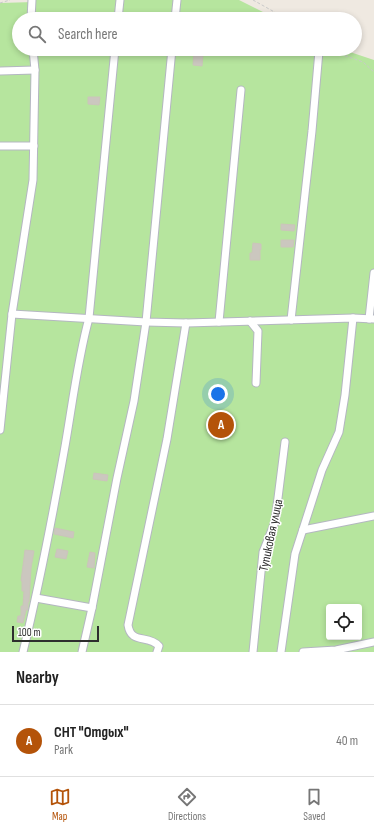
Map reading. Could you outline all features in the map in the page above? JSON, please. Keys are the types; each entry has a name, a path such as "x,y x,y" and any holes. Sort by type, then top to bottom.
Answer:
{"street":[{"path":"31,12 32,0"},
{"path":"119,12 120,0"},
{"path":"176,12 177,0"},
{"path":"0,430 12,314 33,180 35,70 34,56"},
{"path":"23,652 36,598 83,339 89,318 113,56"},
{"path":"82,652 134,401 146,322 171,56"},
{"path":"291,320 321,56"},
{"path":"0,72 35,70"},
{"path":"219,322 241,90"},
{"path":"0,146 34,146"},
{"path":"12,314 186,323 353,318 372,319 374,273"},
{"path":"281,652 295,554 322,470 339,432 345,396 353,318"},
{"path":"250,321 258,331 256,384"},
{"path":"157,652 159,646 155,642 132,636 128,625 166,439 186,323"},
{"name":"Тупиковая улица","path":"253,652 263,552 275,522 285,442"},
{"path":"303,530 374,516"},
{"path":"36,598 92,608"},
{"path":"303,652 336,650 374,642"}],"path":[{"path":"0,3 10,0"},
{"path":"253,0 274,12"},
{"path":"342,56 363,62 374,72"}],"green space":[{"path":"34,0 239,0 263,12 12,12 12,56 362,56 374,60 374,652 0,652 0,3 34,2"}],"building":[{"path":"194,56 203,56 202,66 193,65"},
{"path":"88,97 100,97 99,105 88,104"},
{"path":"281,224 295,225 294,231 281,230"},
{"path":"281,240 294,240 293,247 281,247"},
{"path":"253,243 261,244 260,260 250,260 250,253 252,253"},
{"path":"94,473 108,475 107,481 93,479"},
{"path":"55,528 74,532 73,538 54,534"},
{"path":"57,549 68,551 66,559 55,557"},
{"path":"25,550 34,551 31,568 28,610 26,610 23,623 17,622 18,616 21,616 21,606 23,606 24,591 22,591 21,581"},
{"path":"90,552 95,553 94,568 87,567"}],"place":[{"name":"СНТ \"Отдых\"","path":"221,425"}]}
